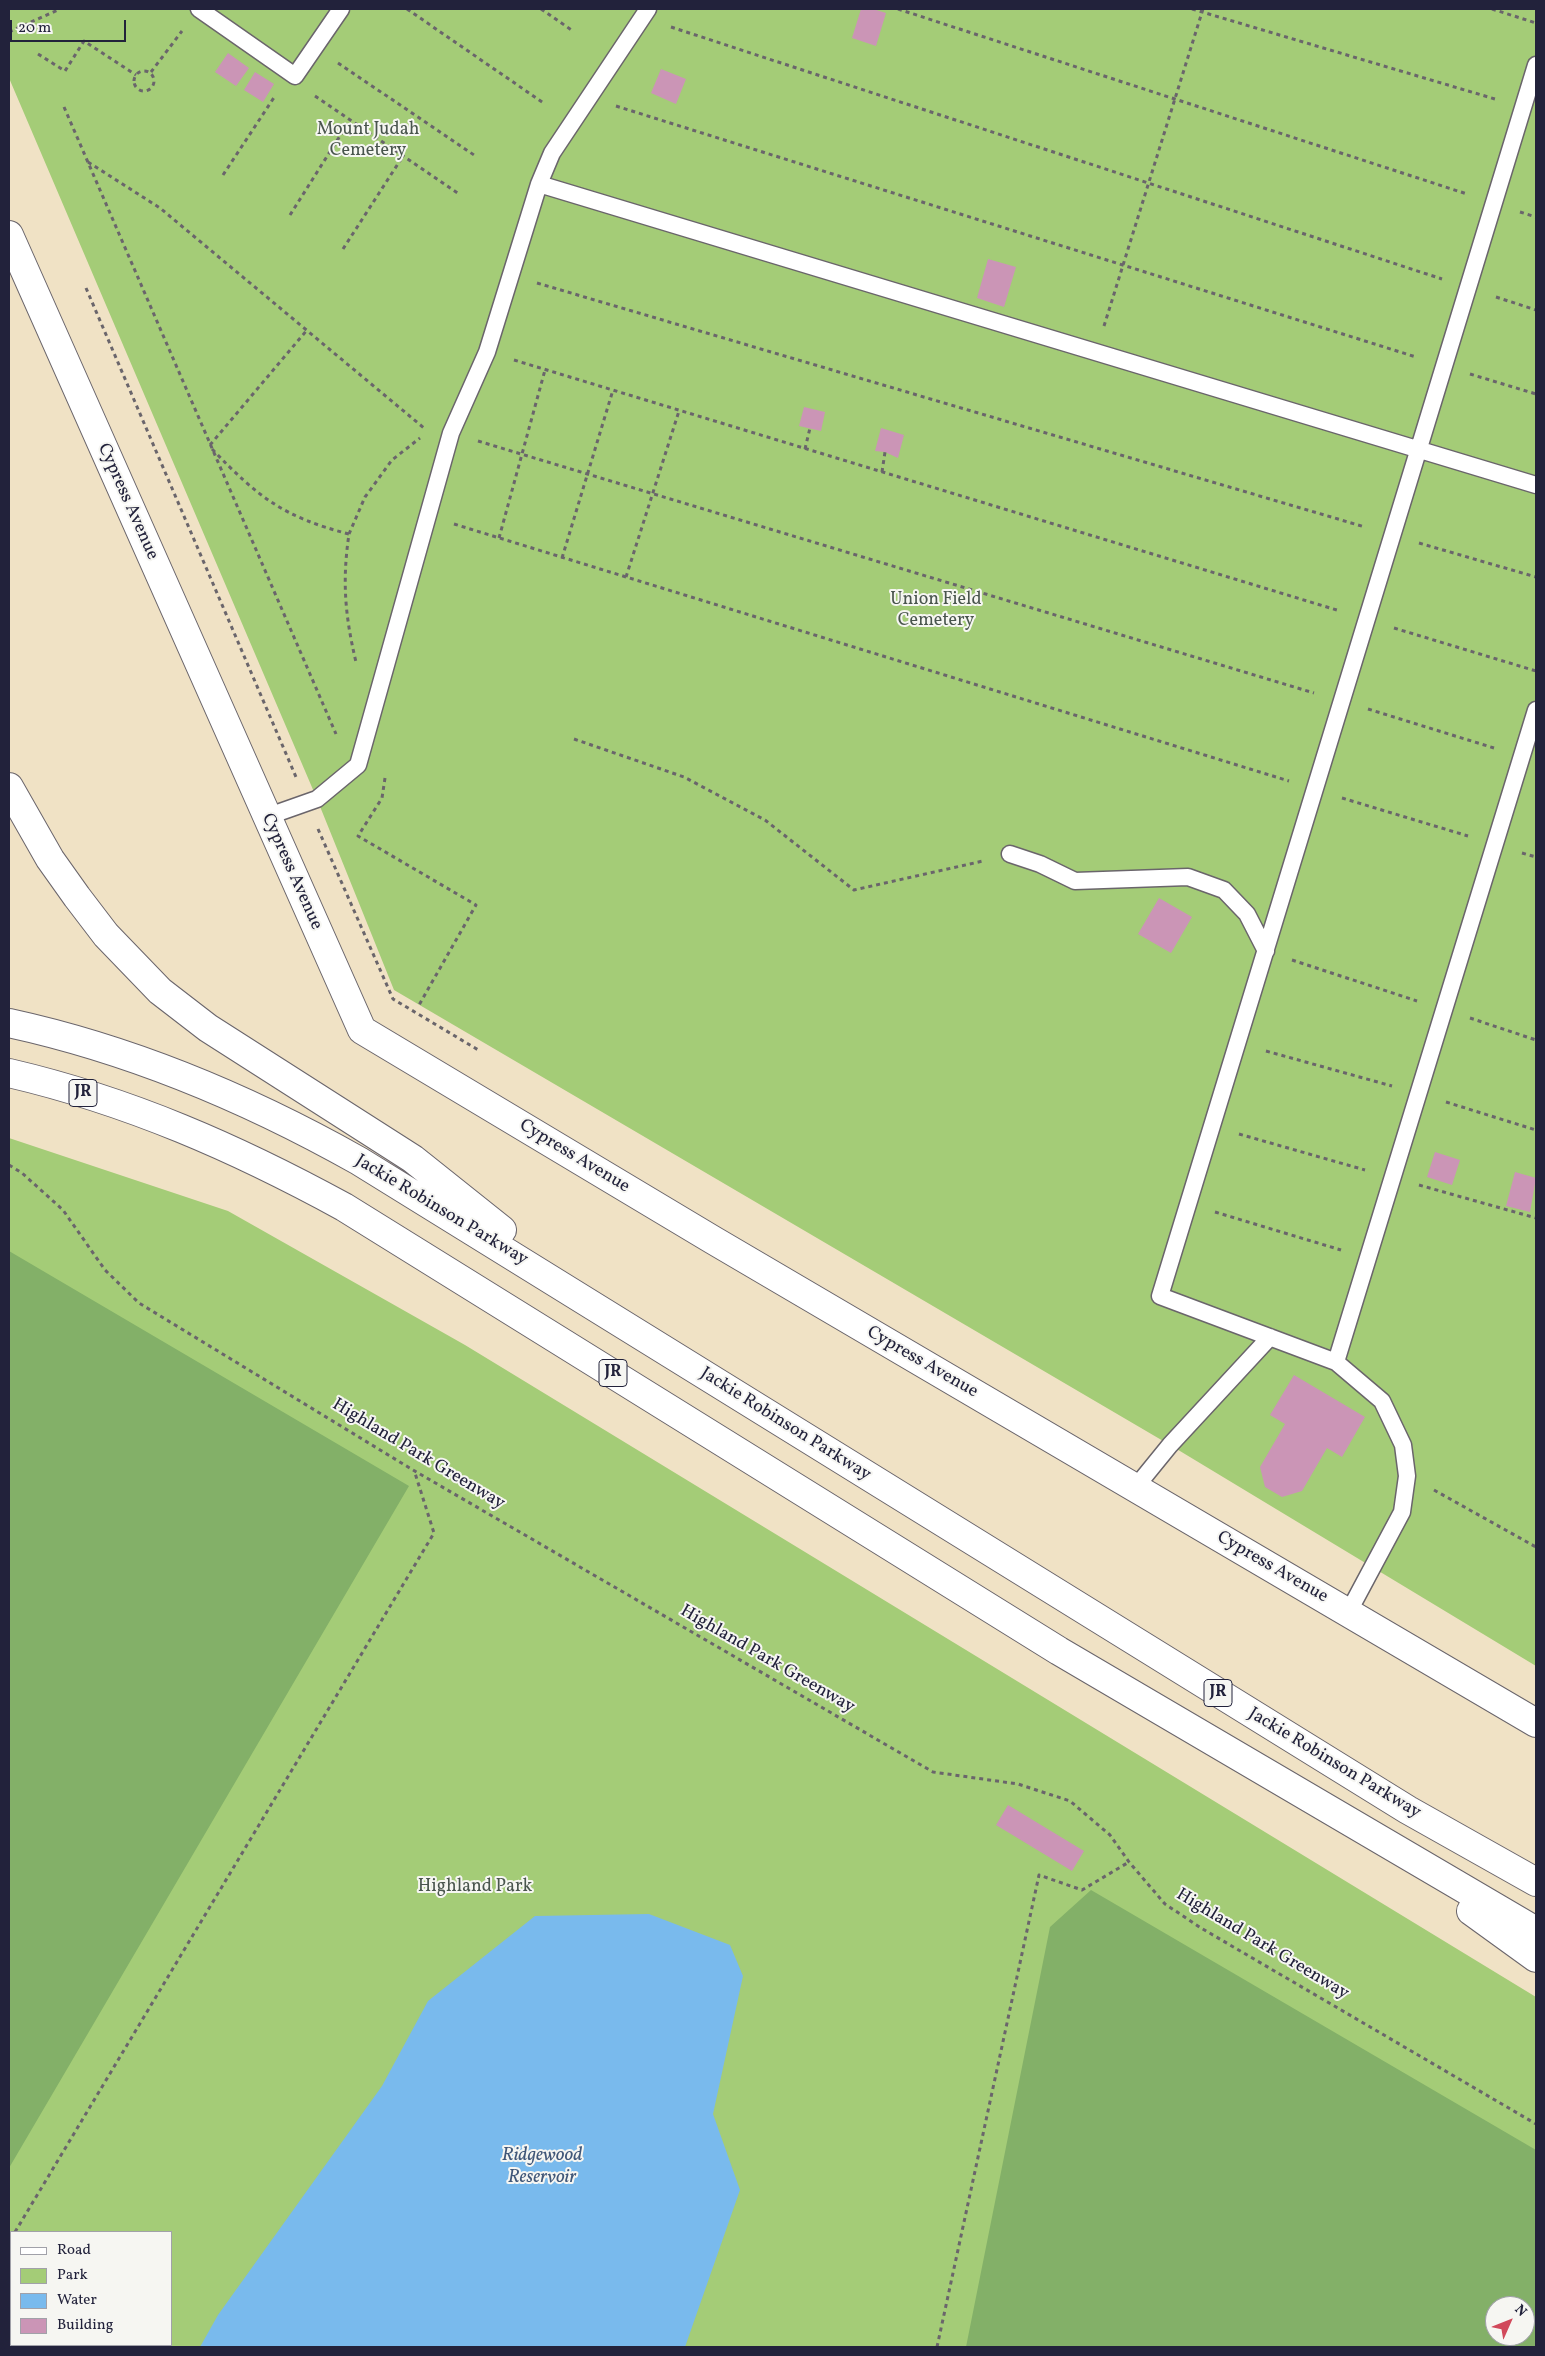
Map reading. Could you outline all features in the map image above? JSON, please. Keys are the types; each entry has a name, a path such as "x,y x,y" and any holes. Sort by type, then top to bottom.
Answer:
{"main road":[{"name":"Cypress Avenue","path":"9,235 362,1030 1536,1723"},
{"path":"9,786 50,859 77,897 106,935 160,991 208,1028 413,1159 602,1310"},
{"name":"Jackie Robinson Parkway","path":"9,1023 101,1047 168,1069 298,1126 416,1194 1408,1810 1536,1882"},
{"name":"JR","path":"9,1074 90,1095 156,1117 282,1173 344,1206 1059,1651 1359,1829 1536,1931"},
{"path":"1359,1829 1536,1958"}],"lane":[{"path":"199,9 295,76 341,9"},
{"path":"266,817 318,799 358,765 449,440 487,352 539,184 552,153 645,13"},
{"path":"1348,1613 1402,1512 1407,1476 1403,1445 1382,1401 1336,1362 1160,1296 1536,65"},
{"path":"539,184 1536,485"},
{"path":"1336,1362 1536,710"},
{"path":"1010,854 1040,864 1076,881 1188,877 1224,890 1247,914 1266,951"},
{"path":"1135,1488 1170,1445 1270,1337"}],"path":[{"path":"9,32 60,9"},
{"path":"151,72 199,9"},
{"path":"407,9 545,104"},
{"path":"540,9 573,31"},
{"path":"898,9 1536,217"},
{"path":"1192,9 1202,10 1523,108"},
{"path":"1492,9 1536,23"},
{"path":"1096,352 1202,10"},
{"path":"645,13 1148,183 1536,310"},
{"path":"38,54 65,71 84,41 136,75"},
{"path":"315,47 476,157"},
{"path":"136,75 144,70 151,72"},
{"path":"136,75 135,85 139,90 146,92 152,88 155,82 151,72"},
{"path":"224,175 290,72"},
{"path":"307,90 459,194"},
{"path":"589,98 1536,394"},
{"path":"64,107 352,770"},
{"path":"290,215 350,120"},
{"path":"343,249 403,156"},
{"path":"88,162 160,208 428,431 449,440 522,455 1522,756"},
{"path":"511,275 1536,577"},
{"path":"86,288 392,999 480,1051"},
{"path":"211,447 307,330"},
{"path":"487,352 1536,671"},
{"path":"499,538 545,370"},
{"path":"562,558 614,390"},
{"path":"626,578 679,411"},
{"path":"805,449 810,428"},
{"path":"357,667 348,631 343,570 349,534 365,497 392,460 428,431"},
{"path":"211,447 244,482 284,512 314,525 349,534"},
{"path":"882,472 885,452"},
{"path":"427,516 1536,857"},
{"path":"574,739 684,777 765,820 854,890 1010,854"},
{"path":"386,769 382,798 358,836 476,905 419,1005"},
{"path":"1266,951 1536,1040"},
{"path":"1237,1043 1419,1094 1536,1130"},
{"path":"1212,1127 1536,1218"},
{"name":"Highland Park Greenway","path":"9,1165 22,1173 63,1210 105,1270 139,1303 414,1470 933,1772 1018,1784 1070,1802 1110,1835 1129,1862 1165,1904 1201,1928 1536,2124"},
{"path":"1188,1204 1368,1258"},
{"path":"16,2231 434,1533 414,1470"},
{"path":"1407,1476 1536,1547"},
{"path":"937,2347 1039,1875 1082,1890 1129,1862"}],"green space":[{"name":"Union Field Cemetery","path":"9,9 1536,9 1536,1666 1170,1445 394,990 317,799 9,78"},
{"name":"Highland Park","path":"9,1138 228,1211 465,1345 1536,1997 1536,2347 9,2347"},
{"path":"9,1251 409,1486 9,2168"},
{"path":"1091,1890 1536,2150 1536,2347 966,2347 1050,1927"}],"water":[{"name":"Ridgewood Reservoir","path":"649,1914 730,1945 743,1976 713,2114 740,2190 685,2347 200,2347 218,2315 382,2086 428,2001 535,1916"}],"building":[{"path":"861,9 873,9 886,13 876,46 852,38"},
{"path":"228,53 249,68 236,86 215,72"},
{"path":"661,69 686,79 676,104 651,93"},
{"path":"255,72 274,84 263,102 244,90"},
{"path":"988,259 1016,267 1004,307 977,298"},
{"path":"804,407 825,412 821,431 799,426"},
{"path":"881,428 904,435 898,458 885,452 875,451"},
{"path":"1159,898 1192,917 1171,953 1138,934"},
{"path":"1435,1152 1460,1160 1452,1185 1427,1177"},
{"path":"1515,1172 1536,1178 1530,1212 1506,1206"},
{"path":"1294,1375 1365,1417 1342,1457 1327,1448 1302,1491 1282,1497 1265,1487 1260,1467 1285,1424 1270,1415"},
{"path":"1008,1805 1084,1851 1072,1871 996,1825"}],"park label":[{"name":"Mount Judah Cemetery","path":"368,141"}]}
